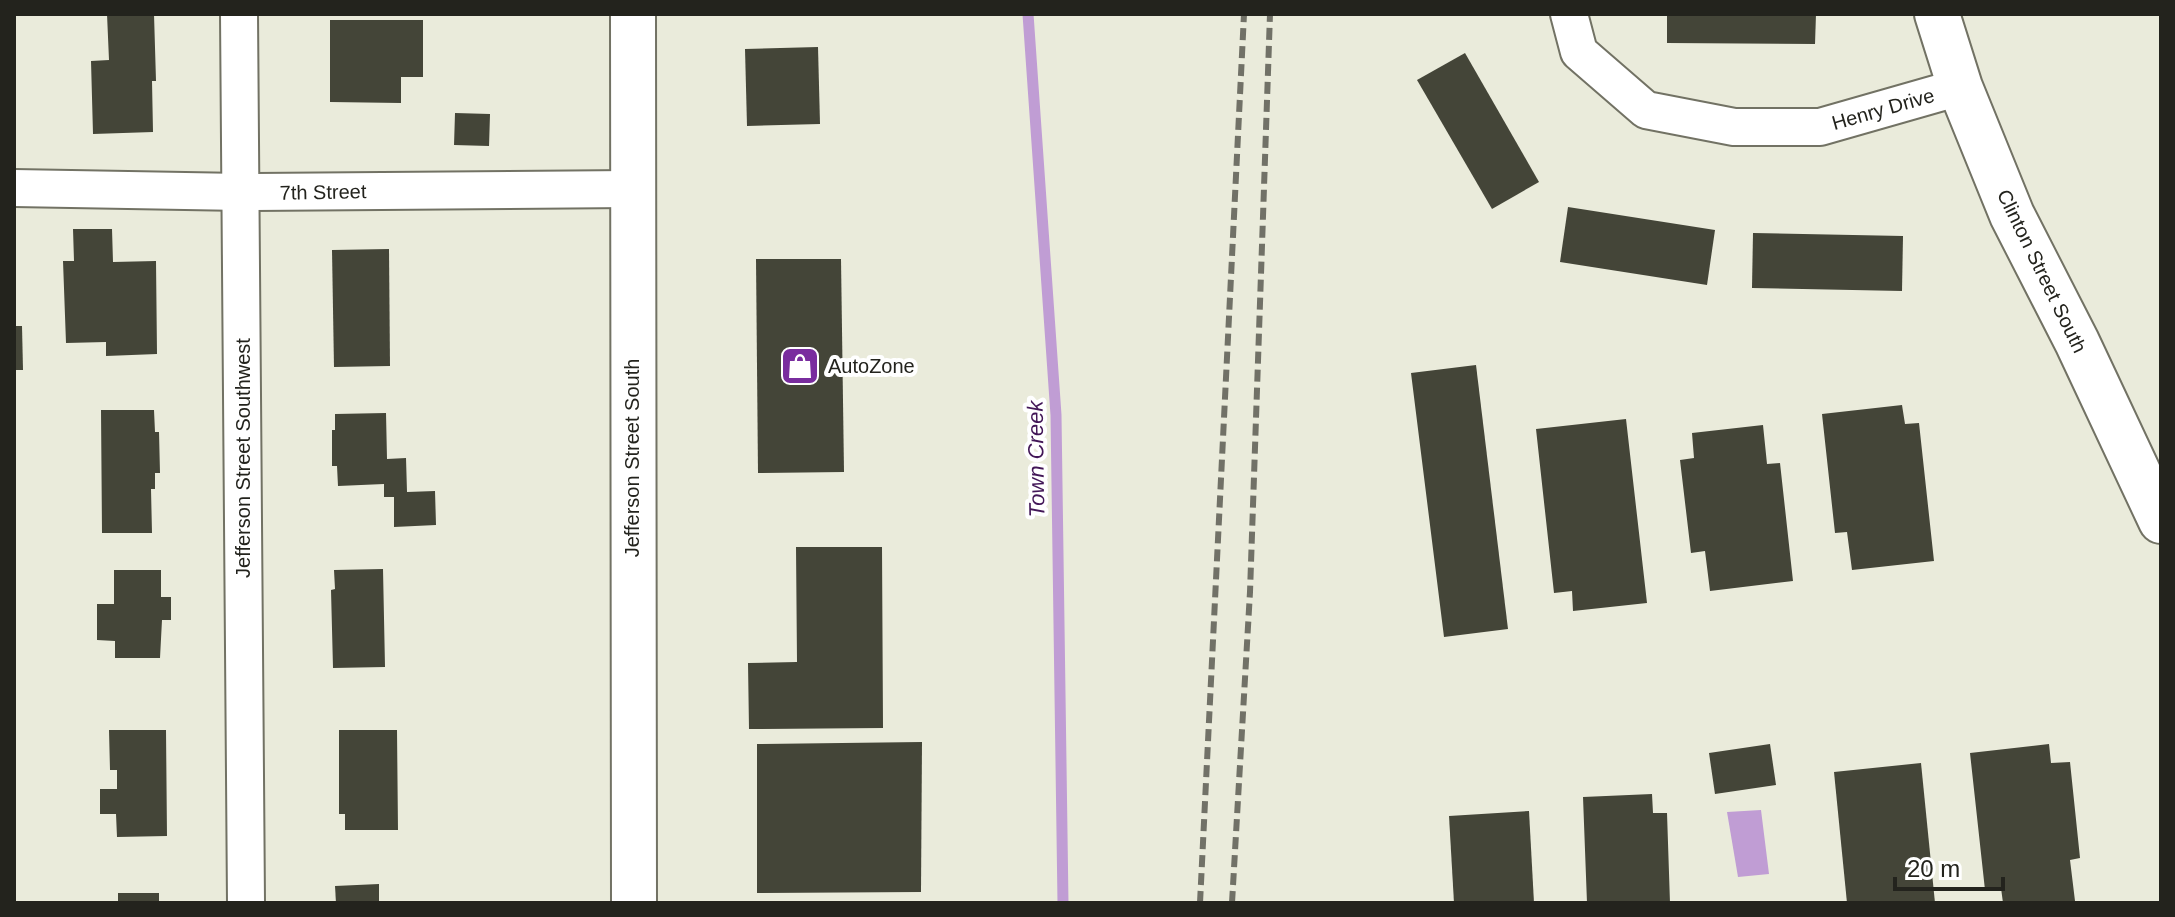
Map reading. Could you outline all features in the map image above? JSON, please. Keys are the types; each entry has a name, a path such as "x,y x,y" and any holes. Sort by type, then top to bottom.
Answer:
{"main road":[{"name":"Jefferson Street South","path":"633,14 634,903"},
{"name":"Clinton Street South","path":"1937,14 1960,87 2012,215 2077,342 2161,521"}],"street":[{"name":"Jefferson Street Southwest","path":"239,14 246,903"},
{"name":"Henry Drive","path":"1569,14 1579,52 1646,110 1734,127 1820,127 1960,87"},
{"name":"7th Street","path":"14,188 242,192 631,189"}],"shaded area":[{"path":"1761,810 1769,874 1738,877 1727,812"}],"building":[{"path":"107,14 154,14 156,81 152,81 153,132 93,134 91,61 109,60"},
{"path":"1667,14 1816,14 1815,44 1667,43"},
{"path":"330,20 423,20 423,77 401,77 401,103 330,102"},
{"path":"818,47 820,124 747,126 745,49"},
{"path":"1465,53 1539,182 1492,209 1417,80"},
{"path":"455,113 490,114 489,146 454,145"},
{"path":"1568,207 1715,230 1707,285 1560,262"},
{"path":"73,229 112,229 113,262 156,261 157,354 106,356 106,342 66,343 63,261 74,261"},
{"path":"1753,233 1903,236 1902,291 1752,288"},
{"path":"389,249 390,366 334,367 332,250"},
{"name":"AutoZone","path":"756,259 841,259 844,472 758,473"},
{"path":"14,326 22,326 23,370 14,370"},
{"path":"1476,365 1508,629 1444,637 1411,373"},
{"path":"1902,405 1905,424 1919,423 1934,561 1852,570 1847,532 1835,533 1822,414"},
{"path":"101,410 154,410 155,432 159,432 160,473 155,473 155,489 151,489 152,533 102,533"},
{"path":"386,413 387,459 406,458 407,492 435,491 436,525 394,527 394,497 384,497 384,484 338,486 337,466 332,466 335,414"},
{"path":"1626,419 1647,603 1573,611 1572,591 1554,593 1536,429"},
{"path":"1763,425 1767,464 1780,463 1793,581 1710,591 1705,551 1691,553 1680,460 1694,458 1692,433"},
{"path":"796,547 882,547 883,728 749,729 748,663 797,662"},
{"path":"383,569 385,667 333,668 331,590 335,589 334,570"},
{"path":"114,570 161,570 161,597 171,597 171,620 162,620 160,658 115,658 115,641 97,640 97,604 114,604"},
{"path":"109,730 166,730 167,836 117,837 116,814 100,814 100,789 117,789 117,770 110,770"},
{"path":"339,730 397,730 398,830 345,830 345,814 339,814"},
{"path":"922,742 921,892 757,893 757,744"},
{"path":"1770,744 1776,785 1715,794 1709,753"},
{"path":"2049,744 2051,763 2070,762 2080,858 2070,860 2075,901 2003,903 2001,888 1985,890 1970,753"},
{"path":"1921,763 1935,903 1847,903 1834,772"},
{"path":"1652,794 1653,813 1667,813 1670,903 1587,903 1583,797"},
{"path":"1529,811 1534,903 1454,903 1449,816"},
{"path":"379,884 379,903 336,903 335,886"},
{"path":"118,893 159,893 159,903 118,903"}],"waterway":[{"name":"Town Creek","path":"1028,14 1056,415 1063,903"}],"railway":[{"path":"1200,903 1244,14"},
{"path":"1232,903 1250,592 1270,14"}],"place":[{"name":"AutoZone","path":"800,366"}]}
